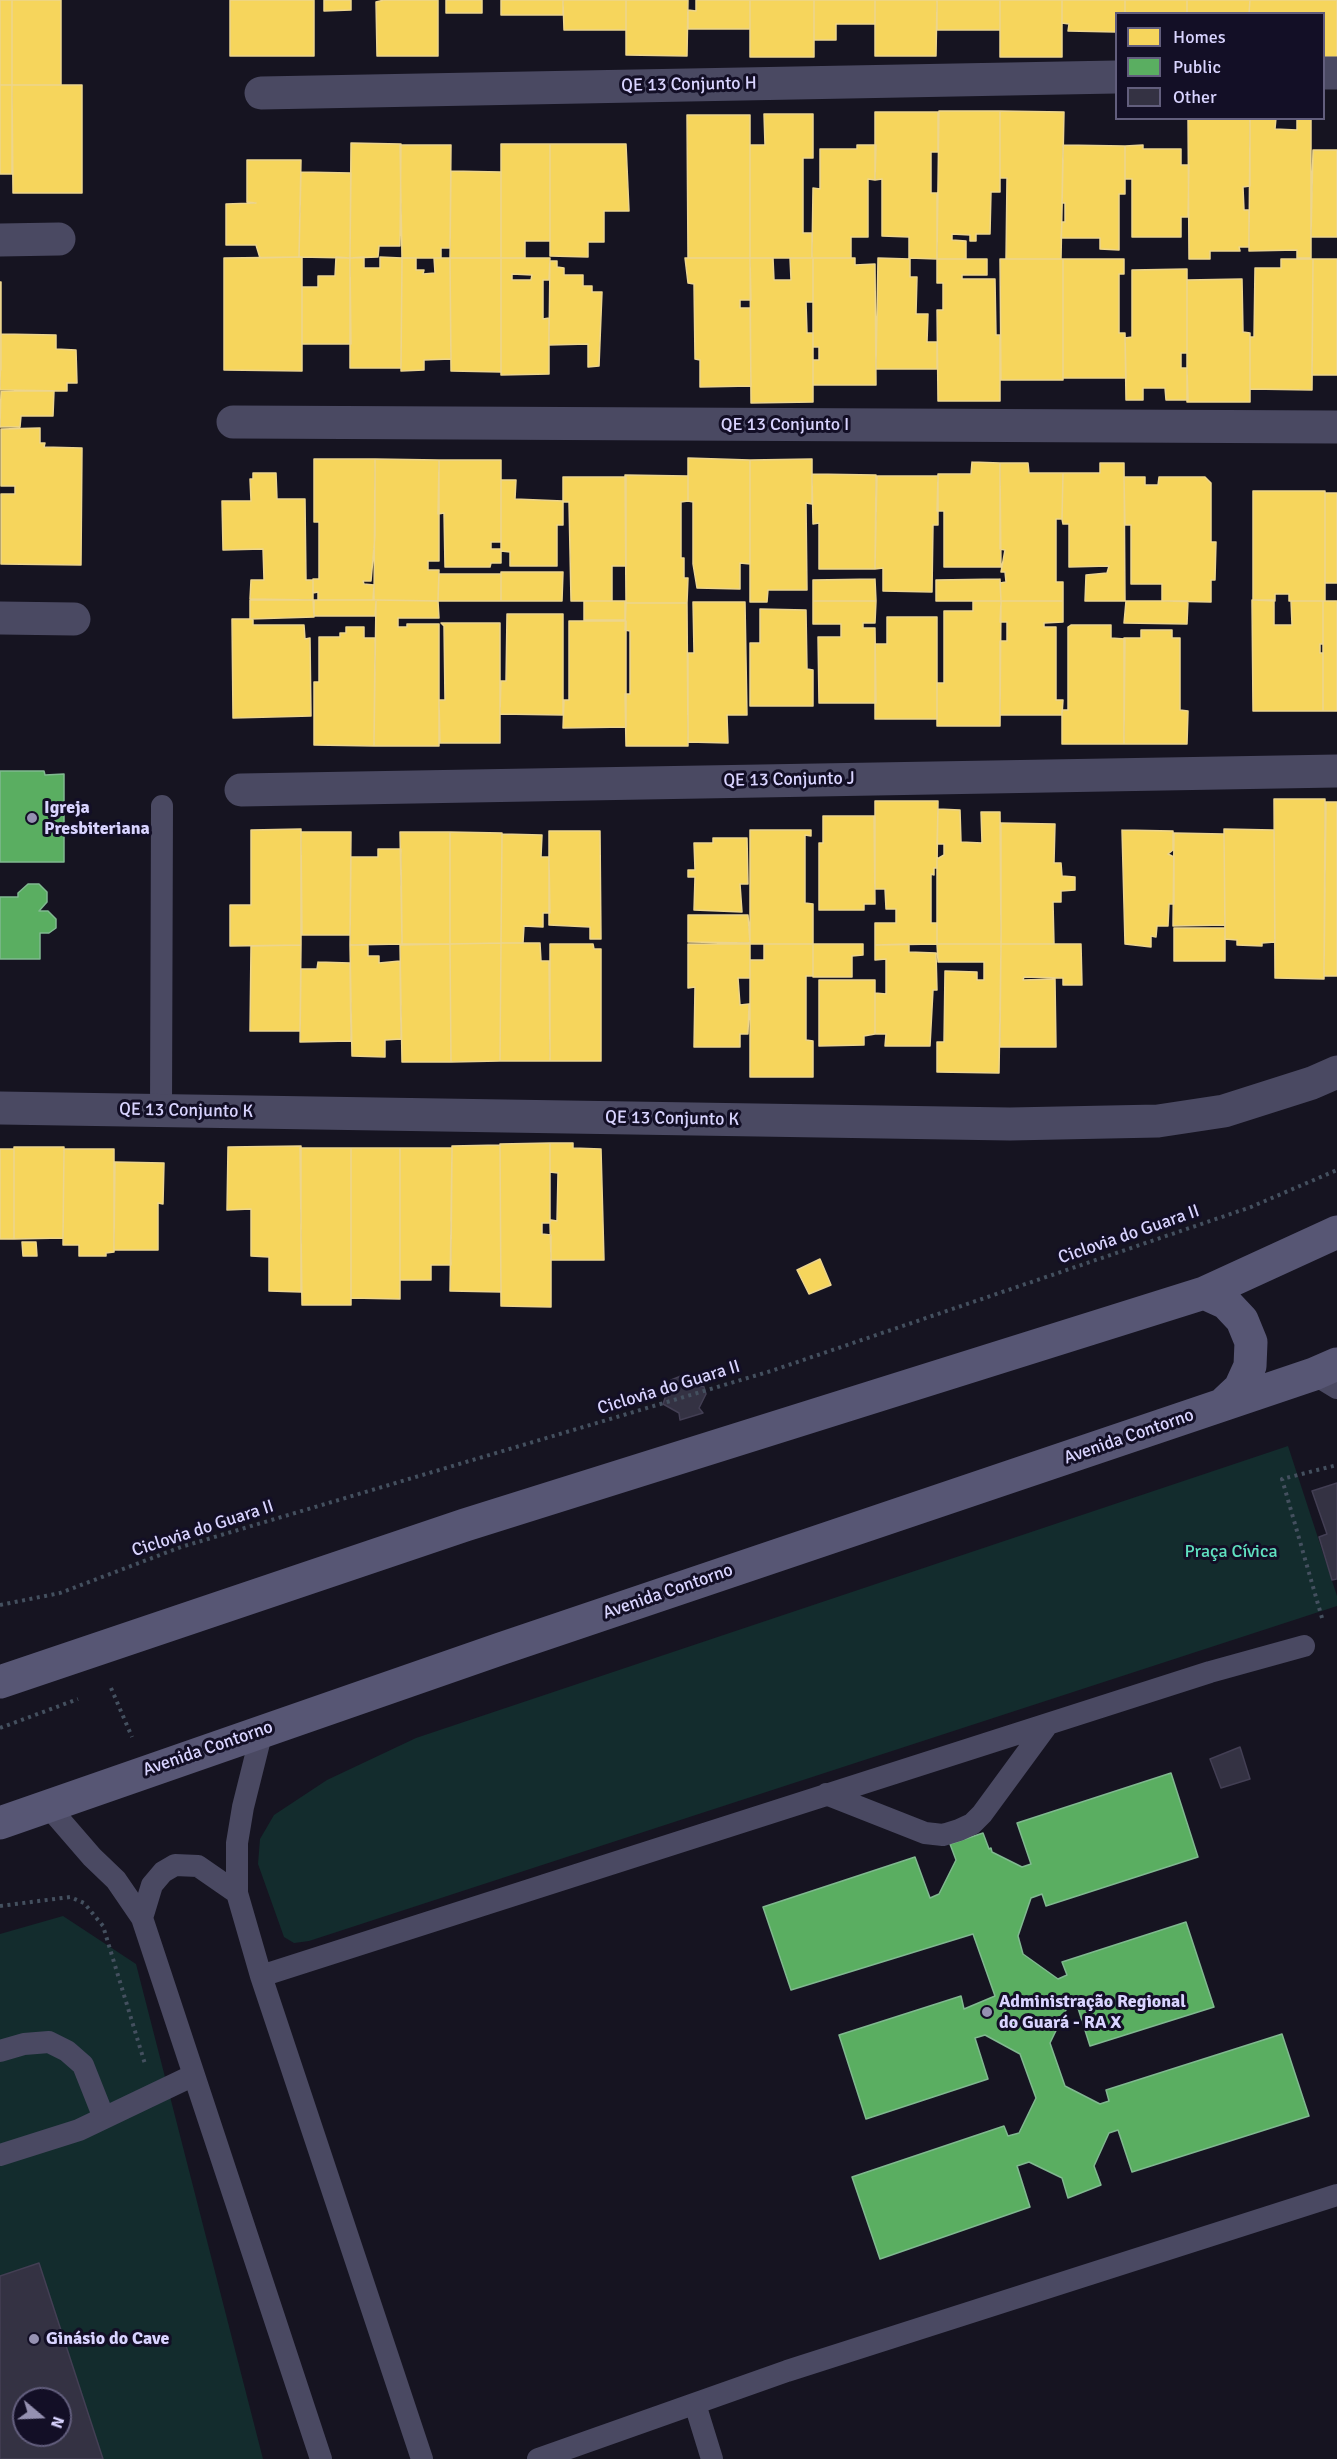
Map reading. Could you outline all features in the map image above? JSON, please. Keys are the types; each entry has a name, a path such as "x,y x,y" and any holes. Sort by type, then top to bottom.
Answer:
{"main road":[{"path":"0,1682 465,1525 1204,1293 1337,1232"},
{"path":"1204,1293 1226,1303 1242,1320 1251,1342 1250,1366 1240,1388 1223,1404"},
{"name":"Avenida Contorno","path":"0,1823 262,1731 1223,1404 1329,1375"}],"street":[{"name":"QE 13 Conjunto H","path":"261,93 1115,77"},
{"path":"0,240 59,239"},
{"name":"QE 13 Conjunto I","path":"233,422 1337,427"},
{"path":"0,618 74,619"},
{"name":"QE 13 Conjunto J","path":"241,790 1337,771"},
{"name":"QE 13 Conjunto K","path":"0,1107 1010,1124 1158,1121 1224,1111 1312,1083 1337,1072"}],"lane":[{"path":"161,1110 162,806"},
{"path":"261,1976 826,1794 1304,1646"},
{"path":"826,1794 925,1833 943,1835 972,1824 982,1814 1048,1724"},
{"path":"262,1731 243,1807 237,1843 237,1893 261,1976 422,2459"},
{"path":"47,1805 92,1857 116,1880 142,1918 321,2459"},
{"path":"142,1918 152,1885 163,1872 175,1865 198,1866 237,1893"},
{"path":"0,2051 24,2044 48,2042 67,2051 83,2065 104,2118"},
{"path":"0,2155 79,2130 194,2075"},
{"path":"538,2459 787,2371 1337,2195"},
{"path":"694,2404 712,2459"}],"path":[{"name":"Ciclovia do Guara II","path":"0,1605 60,1593 181,1546 771,1371 1251,1207 1337,1170"},
{"path":"1325,1628 1282,1479 1337,1465"},
{"path":"101,1691 112,1687 146,1771"},
{"path":"0,1728 79,1699"},
{"path":"0,1906 70,1897 84,1903 103,1926 154,2094"}],"green space":[{"name":"Praça Cívica","path":"1288,1446 1337,1596 1337,1606 309,1941 294,1943 284,1937 258,1864 260,1839 274,1815 327,1780 416,1738"},
{"path":"63,1916 136,1964 263,2459 0,2459 0,1934"}],"building: Homes":[{"path":"0,0 12,0 12,85 0,85"},
{"path":"12,0 61,0 61,85 12,85"},
{"path":"230,0 314,0 314,56 230,56"},
{"path":"324,0 351,0 351,10 324,11"},
{"path":"438,0 438,56 377,56 376,2"},
{"path":"446,0 482,0 482,13 446,13"},
{"path":"501,0 563,0 563,15 501,15"},
{"path":"563,0 626,0 626,30 564,30"},
{"path":"626,0 688,0 687,56 626,55"},
{"path":"696,0 750,0 750,29 688,29 688,10 696,11"},
{"path":"750,0 814,0 814,57 750,57"},
{"path":"814,0 875,0 875,24 836,24 836,40 814,40"},
{"path":"875,0 937,0 936,56 875,56"},
{"path":"937,0 1000,0 1000,30 937,30"},
{"path":"1000,0 1062,0 1062,57 1000,57"},
{"path":"1062,0 1125,0 1125,12 1115,12 1115,32 1068,31 1069,24 1062,23"},
{"path":"1125,0 1187,0 1187,12 1125,12"},
{"path":"1187,0 1250,0 1249,12 1187,12"},
{"path":"1250,0 1337,0 1337,57 1325,57 1325,12 1249,12"},
{"path":"0,85 12,85 12,174 0,174"},
{"path":"12,85 82,85 82,193 13,193"},
{"path":"939,111 1000,111 1000,192 991,192 990,234 976,234 976,241 970,241 970,235 952,234 952,240 966,241 966,259 937,259"},
{"path":"1000,111 1064,112 1061,259 1006,259 1007,178 1000,178"},
{"path":"875,112 938,112 938,152 931,152 931,193 937,193 937,259 909,258 909,237 882,236 882,179 875,180"},
{"path":"764,114 813,114 813,158 803,158 803,233 812,233 812,258 750,258 750,145 765,145"},
{"path":"687,115 750,115 750,258 688,258"},
{"path":"1188,120 1250,120 1250,186 1243,187 1244,210 1249,210 1249,247 1239,247 1240,251 1210,251 1210,259 1189,259"},
{"path":"1250,120 1276,120 1275,129 1297,130 1297,120 1311,120 1311,258 1297,258 1297,250 1249,251"},
{"path":"351,143 401,144 400,246 379,246 378,257 350,258"},
{"path":"501,144 550,144 550,241 525,241 525,258 501,258"},
{"path":"550,144 626,144 629,211 604,211 604,242 588,242 588,257 550,256"},
{"path":"400,145 451,145 450,248 441,248 441,258 402,258"},
{"path":"857,145 876,145 875,180 868,179 868,237 851,237 851,258 812,258 813,188 820,189 820,149 857,149"},
{"path":"1063,145 1125,146 1125,194 1119,194 1119,250 1100,249 1100,238 1061,238 1062,222 1065,222 1065,203 1062,203"},
{"path":"1143,145 1143,149 1181,149 1181,165 1189,165 1188,217 1181,217 1181,237 1132,237 1132,179 1125,179 1125,146"},
{"path":"1313,150 1337,150 1337,237 1311,237"},
{"path":"247,160 301,160 299,257 260,258 256,245 226,245 226,204 256,203 247,202"},
{"path":"451,171 501,172 501,258 450,258"},
{"path":"301,172 351,173 350,258 299,257"},
{"path":"302,257 302,371 224,370 224,258"},
{"path":"336,257 350,258 351,344 302,344 302,287 318,287 318,276 335,276"},
{"path":"364,257 364,268 380,268 380,257 402,258 401,368 350,368 350,258"},
{"path":"402,258 416,258 416,270 424,270 423,274 435,273 434,258 450,258 451,359 424,360 424,370 401,371"},
{"path":"450,258 501,258 501,372 451,371"},
{"path":"501,258 550,258 549,280 543,280 543,319 549,318 549,374 501,375","holes":["512,274 532,275 531,280 512,280"]},
{"path":"685,258 750,258 751,300 740,300 740,308 750,308 751,386 700,387 700,360 695,359 694,284 688,283"},
{"path":"750,258 773,258 774,280 791,280 790,258 813,258 813,302 806,302 807,333 813,333 813,402 751,403"},
{"path":"813,258 855,258 855,265 875,264 876,385 813,385 813,360 819,360 819,347 813,347"},
{"path":"878,258 910,259 910,277 917,277 916,314 928,314 927,342 937,342 937,369 876,369"},
{"path":"937,259 987,259 987,275 962,275 962,279 995,279 996,335 1000,335 1000,401 938,401 937,310 943,310 943,283 937,283"},
{"path":"1000,259 1063,259 1063,380 1001,380"},
{"path":"1063,259 1124,259 1124,274 1119,274 1119,333 1125,333 1126,378 1063,378"},
{"path":"1281,259 1313,259 1312,390 1250,389 1250,337 1254,337 1255,268 1281,268"},
{"path":"1313,259 1337,259 1337,375 1312,375"},
{"path":"550,261 557,261 557,267 564,268 564,275 583,275 583,286 592,286 592,292 602,292 599,366 588,367 588,344 549,345"},
{"path":"1187,269 1187,353 1181,353 1181,368 1187,368 1188,400 1166,400 1165,388 1143,388 1143,400 1126,400 1125,338 1132,337 1132,270"},
{"path":"1242,279 1243,332 1250,333 1250,402 1187,402 1187,280"},
{"path":"1,282 1,370 0,370"},
{"path":"1,334 56,335 56,349 76,350 77,383 67,383 67,391 0,390"},
{"path":"1,391 54,391 53,416 21,416 20,427 0,427"},
{"path":"40,428 40,443 45,443 44,447 82,448 81,565 1,564 1,494 15,494 15,486 1,486 1,429"},
{"path":"688,458 750,460 750,564 740,563 740,589 697,588 693,564 693,502 688,501"},
{"path":"314,459 375,459 375,536 371,581 363,581 364,584 374,585 373,600 318,600 318,592 313,593 313,579 319,579 319,522 314,522"},
{"path":"375,459 439,460 439,561 428,561 428,570 439,570 438,601 374,600"},
{"path":"812,459 812,504 806,503 807,590 768,590 767,602 750,602 750,460"},
{"path":"439,460 501,460 501,542 491,542 491,549 501,549 501,563 491,563 490,567 445,567 444,513 438,514"},
{"path":"972,462 1000,463 1001,567 944,567 944,511 937,511 938,474 971,474"},
{"path":"1000,463 1028,463 1029,473 1063,473 1062,519 1056,519 1056,582 1063,582 1063,601 1001,601 1000,583 1006,582 1005,572 1001,572 1005,550 1000,549"},
{"path":"1100,463 1124,463 1125,601 1085,601 1086,575 1107,573 1109,566 1069,567 1069,524 1063,524 1062,519 1063,473 1100,473"},
{"path":"253,473 276,473 277,499 305,499 306,580 313,580 313,600 250,599 251,580 264,580 263,549 223,550 222,501 251,501 250,479 253,479"},
{"path":"812,474 876,475 875,569 819,569 819,523 813,524"},
{"path":"625,475 688,476 688,501 681,502 681,558 684,558 684,578 688,578 687,603 626,603"},
{"path":"877,476 938,476 938,525 933,525 932,592 883,591 883,568 875,569"},
{"path":"563,477 626,477 626,566 612,566 612,601 571,601 569,502 563,502"},
{"path":"1124,477 1145,477 1145,485 1158,485 1159,477 1205,477 1211,483 1211,542 1216,542 1215,580 1211,580 1211,602 1162,601 1162,584 1131,584 1131,525 1125,525"},
{"path":"501,480 516,480 515,499 563,501 563,525 557,525 557,566 510,566 510,552 501,551"},
{"path":"1253,491 1325,491 1325,601 1289,601 1289,594 1275,594 1275,601 1253,600"},
{"path":"1325,493 1337,493 1337,583 1325,583"},
{"path":"501,572 563,572 562,601 501,601"},
{"path":"439,574 501,574 501,601 438,601"},
{"path":"875,579 876,601 813,601 813,580"},
{"path":"1000,579 1001,601 936,601 936,580"},
{"path":"250,600 313,600 314,617 250,619"},
{"path":"314,600 376,600 375,616 314,616"},
{"path":"376,600 438,601 439,618 398,618 398,627 407,627 407,624 439,624 439,746 374,746"},
{"path":"1252,600 1274,600 1274,625 1292,625 1291,601 1323,601 1323,644 1320,644 1320,653 1323,653 1323,711 1253,711"},
{"path":"584,601 625,601 625,620 584,620"},
{"path":"813,601 876,601 875,623 863,623 863,628 875,628 876,703 819,703 818,637 841,637 841,624 813,624"},
{"path":"973,601 1001,601 1000,726 937,726 937,683 944,683 944,611 973,611"},
{"path":"1001,601 1063,601 1063,622 1044,623 1044,627 1056,627 1056,700 1063,700 1062,715 1000,715 1000,641 1007,641 1007,622 1000,622"},
{"path":"1126,601 1188,601 1187,624 1124,623"},
{"path":"1323,601 1337,601 1337,711 1323,711"},
{"path":"693,602 745,602 747,715 727,715 728,743 688,742 688,653 694,653"},
{"path":"626,603 687,603 688,746 626,746 625,694 630,694 630,631 625,630"},
{"path":"760,609 806,610 807,669 813,670 813,706 750,706 750,643 760,643"},
{"path":"507,614 563,614 563,715 500,714 501,681 506,681"},
{"path":"887,617 937,617 937,719 875,719 875,644 887,644"},
{"path":"232,619 253,619 253,625 304,625 305,639 310,638 311,716 233,718"},
{"path":"569,621 626,621 626,727 563,728 564,700 569,700"},
{"path":"441,623 500,623 500,743 440,743 439,700 445,700 444,626"},
{"path":"1071,625 1111,625 1111,638 1125,639 1124,744 1062,744 1062,710 1068,710 1068,627"},
{"path":"346,627 364,627 364,638 375,638 374,746 314,745 314,682 319,682 319,637 340,637 340,633 346,633"},
{"path":"1141,630 1172,630 1172,638 1180,638 1180,710 1188,711 1187,744 1124,744 1124,638 1141,638"},
{"path":"1274,799 1325,799 1324,979 1275,978"},
{"path":"875,801 938,801 937,868 934,868 934,875 931,874 931,923 937,923 937,944 875,945 875,923 896,923 896,909 886,909 885,889 875,889"},
{"path":"1326,802 1337,802 1337,976 1324,976"},
{"path":"938,809 960,810 961,842 982,843 981,812 1000,812 1001,944 937,944 937,859 944,855 944,844 937,844"},
{"path":"823,816 874,816 875,904 864,904 864,910 819,910 819,843 823,843"},
{"path":"1001,823 1055,824 1054,863 1061,863 1062,876 1075,877 1075,890 1061,891 1061,902 1053,902 1054,944 1001,944"},
{"path":"301,829 301,945 230,946 230,905 251,905 251,830"},
{"path":"1224,829 1274,830 1275,942 1262,943 1262,946 1237,945 1237,940 1225,939"},
{"path":"750,830 811,830 811,836 805,835 805,903 813,904 813,944 750,944"},
{"path":"1122,830 1173,831 1173,850 1168,854 1174,857 1174,904 1169,904 1168,926 1157,926 1156,937 1151,936 1151,947 1125,944"},
{"path":"549,831 600,831 601,939 590,939 590,927 549,925"},
{"path":"301,832 351,832 350,935 302,935"},
{"path":"400,832 450,832 450,944 402,944"},
{"path":"450,832 502,833 501,943 450,944"},
{"path":"1174,833 1224,834 1225,925 1173,926"},
{"path":"502,834 542,835 541,857 549,857 550,913 543,913 543,927 524,926 523,943 501,943"},
{"path":"713,838 747,838 748,884 740,884 742,912 694,910 695,877 688,877 688,870 695,870 694,843 713,843"},
{"path":"378,849 401,849 402,944 350,945 351,857 378,857"},
{"path":"688,915 748,915 750,943 688,942"},
{"path":"1174,928 1225,928 1225,961 1174,961"},
{"path":"501,943 500,1061 451,1062 450,944"},
{"path":"501,943 540,943 541,961 549,961 550,1061 500,1061"},
{"path":"450,944 451,1062 402,1062 400,945"},
{"path":"550,944 593,944 594,949 601,949 601,1061 550,1061"},
{"path":"688,944 750,944 750,978 738,978 740,1005 749,1004 748,1034 740,1034 740,1047 694,1047 695,987 688,988"},
{"path":"764,944 813,944 813,976 806,976 806,1040 813,1041 813,1077 750,1077 750,960 764,960"},
{"path":"813,944 863,944 863,955 852,956 852,977 813,977"},
{"path":"909,944 909,952 936,953 937,990 933,990 930,1046 885,1046 886,1034 875,1034 875,993 886,994 886,959 875,960 875,945"},
{"path":"937,944 1001,944 999,1073 937,1072 937,1042 944,1042 945,971 977,972 977,980 984,980 984,962 938,962"},
{"path":"1001,944 1081,944 1082,985 1063,985 1063,978 1024,977 1023,980 1055,979 1056,1047 1000,1047"},
{"path":"301,945 300,1031 250,1031 251,946"},
{"path":"350,945 368,945 368,956 379,956 379,963 400,961 401,1039 385,1040 385,1057 352,1056"},
{"path":"318,962 350,963 351,1041 300,1042 301,969 317,969"},
{"path":"819,980 875,980 875,1034 864,1036 864,1045 819,1046"},
{"path":"550,1143 550,1223 542,1223 542,1234 551,1235 551,1307 501,1306 500,1144"},
{"path":"550,1143 573,1143 573,1148 601,1149 604,1260 551,1260 550,1223 551,1220 557,1221 558,1173 550,1172"},
{"path":"500,1145 501,1292 450,1291 452,1146"},
{"path":"301,1146 301,1292 269,1291 269,1257 251,1256 251,1209 227,1210 228,1147"},
{"path":"14,1147 64,1147 63,1238 14,1239"},
{"path":"300,1148 351,1148 351,1305 302,1305"},
{"path":"351,1148 400,1148 400,1299 351,1298"},
{"path":"400,1148 452,1148 451,1265 431,1265 431,1280 400,1280"},
{"path":"0,1149 14,1149 14,1239 0,1239"},
{"path":"64,1149 114,1149 114,1252 106,1253 106,1256 79,1256 79,1245 63,1245"},
{"path":"115,1162 164,1163 163,1204 158,1203 158,1250 114,1250"},
{"path":"22,1242 36,1242 37,1256 23,1256"},
{"path":"820,1259 831,1285 809,1294 797,1270"}],"building: Public":[{"name":"Igreja Presbiteriana","path":"0,771 44,771 45,775 64,774 64,862 0,862"},
{"name":"Igreja Presbiteriana","path":"28,884 39,884 47,892 47,902 39,911 48,911 56,919 56,928 49,933 40,933 40,959 0,959 0,897 18,897 18,893"},
{"name":"Administração Regional do Guará - RA X","path":"1171,1773 1198,1857 1046,1906 1042,1894 1031,1898 1018,1936 1023,1954 1058,1979 1067,1975 1062,1962 1186,1922 1214,2007 1090,2046 1077,2005 1067,2008 1050,2043 1065,2086 1100,2104 1109,2101 1106,2090 1282,2034 1309,2116 1132,2172 1118,2130 1109,2133 1094,2166 1101,2185 1068,2198 1062,2178 1029,2162 1017,2166 1030,2207 880,2259 852,2177 1004,2126 1008,2136 1019,2133 1036,2098 1020,2054 985,2035 975,2038 988,2079 866,2119 839,2035 961,1996 964,2009 995,1996 973,1934 791,1990 763,1907 915,1857 930,1898 939,1894 956,1860 950,1844 983,1833 992,1852 1022,1867 1031,1864 1017,1823"}],"building: Other":[{"path":"681,1376 704,1387 706,1394 699,1408 703,1413 680,1420 679,1413 663,1404 671,1380"},
{"path":"1337,1483 1337,1579 1332,1580 1319,1537 1327,1534 1312,1491"},
{"path":"1240,1747 1250,1779 1221,1788 1210,1759"},
{"name":"Ginásio do Cave","path":"39,2263 103,2459 0,2459 0,2276"}],"place":[{"name":"Igreja Presbiteriana","path":"32,818"},
{"name":"Administração Regional do Guará - RA X","path":"987,2012"},
{"name":"Ginásio do Cave","path":"34,2339"}]}
